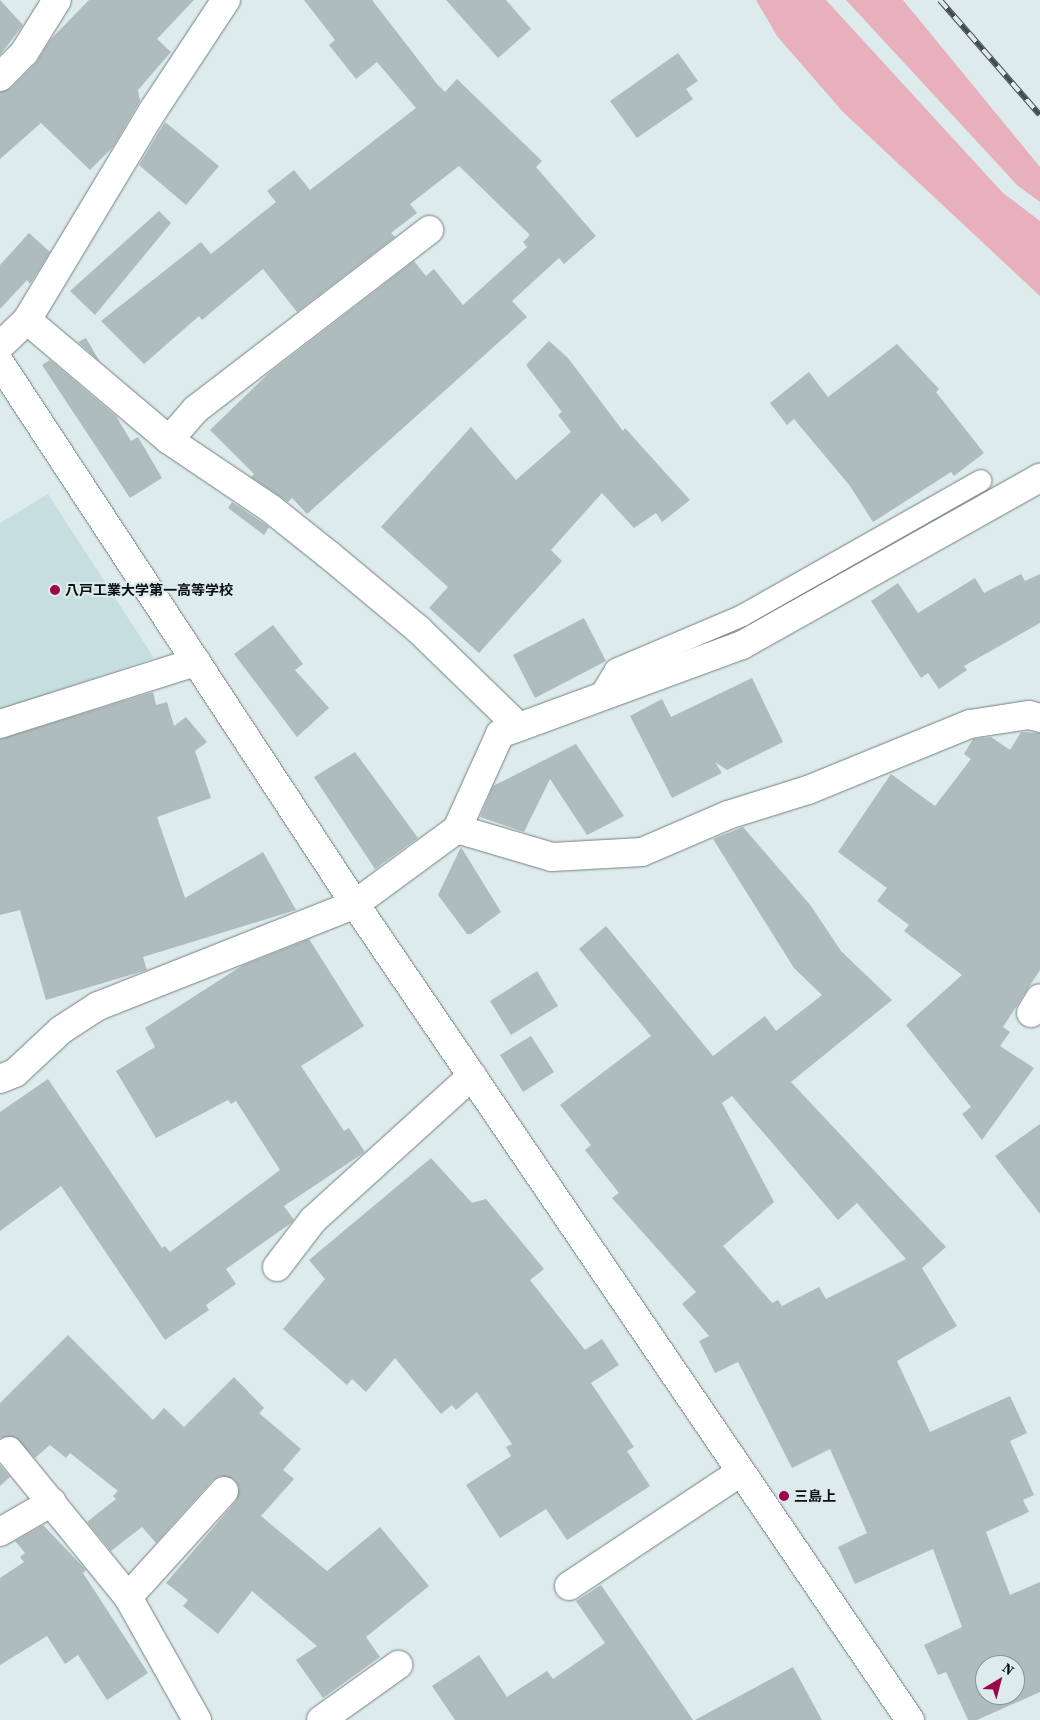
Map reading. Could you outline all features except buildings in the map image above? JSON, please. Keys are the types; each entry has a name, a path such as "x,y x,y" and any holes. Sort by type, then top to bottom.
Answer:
{"street":[{"path":"0,77 24,53 58,0"},
{"path":"0,346 27,320 154,109 226,0"},
{"path":"169,440 203,403 429,230"},
{"path":"27,320 169,440 270,508 329,555 419,630 519,727"},
{"path":"0,363 356,904 739,1473 910,1720"},
{"path":"0,1079 15,1073 61,1030 98,1006 356,904 457,829 500,734 742,645 1040,478"},
{"path":"0,724 196,662"},
{"path":"457,829 552,857 642,852 728,815 808,790 970,724 1029,715 1040,718"},
{"path":"277,1267 313,1220 472,1076"},
{"path":"9,1451 128,1597 197,1720"},
{"path":"569,1586 739,1473"},
{"path":"128,1597 224,1491"},
{"path":"0,1532 52,1502"},
{"path":"321,1720 398,1665"}],"lane":[{"path":"599,696 615,669 742,615 981,480"}],"shaded area":[{"path":"756,0 826,0 1003,193 1040,221 1040,296 843,112 777,36"},
{"path":"846,0 903,0 1040,167 1040,202 1018,186"},
{"name":"八戸工業大学第一高等学校","path":"48,494 154,658 0,710 0,523"}],"railway":[{"path":"940,0 1040,115"}],"place":[{"name":"八戸工業大学第一高等学校","path":"55,590"},
{"name":"三島上","path":"784,1496"}]}
